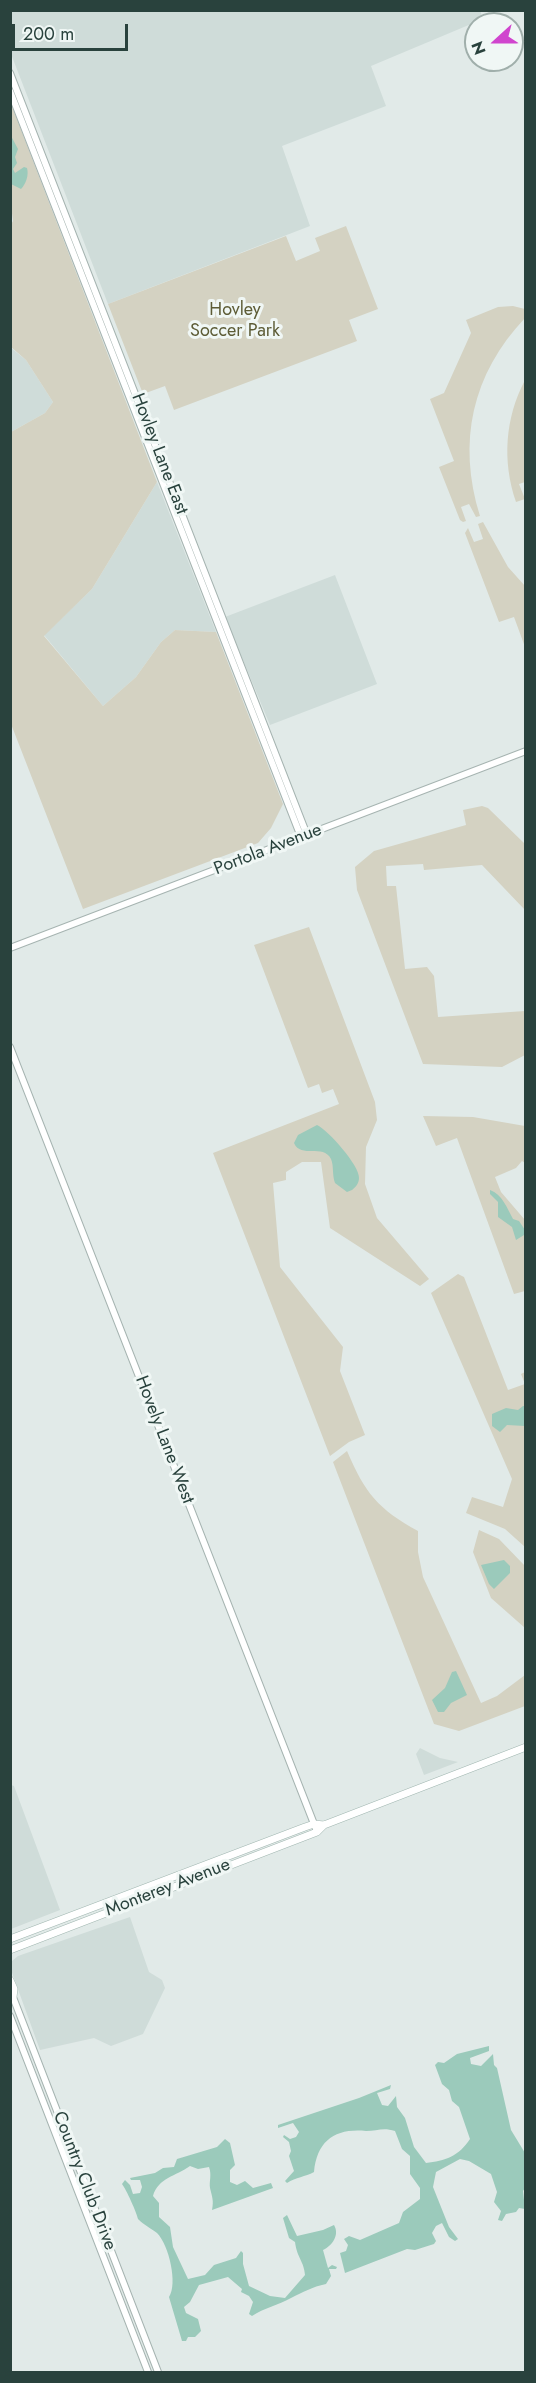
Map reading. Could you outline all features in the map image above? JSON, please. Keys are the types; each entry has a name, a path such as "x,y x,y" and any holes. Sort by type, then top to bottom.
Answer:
{"main road":[{"name":"Monterey Avenue","path":"10,1950 317,1832 324,1825 525,1747"},
{"name":"Monterey Avenue","path":"10,1939 314,1824 324,1825"},
{"path":"10,1955 28,1947 32,1941"},
{"path":"10,1980 14,1989 12,1993"}],"street":[{"name":"Hovley Lane East","path":"10,73 264,723 304,836"},
{"name":"Hovley Lane East","path":"10,90 246,696 304,836"},
{"path":"10,90 23,106"},
{"path":"40,166 52,188 56,190"},
{"path":"102,325 110,342 118,348"},
{"path":"246,696 259,723 264,723"},
{"name":"Portola Avenue","path":"10,948 525,751"},
{"name":"Hovely Lane West","path":"10,1047 317,1832"},
{"name":"Country Club Drive","path":"12,1993 158,2373"},
{"name":"Country Club Drive","path":"10,2016 148,2371"}],"shaded area":[{"path":"480,10 481,12 464,12 464,27 371,66 386,106 282,146 310,226 108,304 11,54 11,11"},
{"path":"10,134 18,149 15,157 17,163 13,169 15,173 24,167 27,168 27,179 21,189 11,184"},
{"path":"10,347 26,360 53,402 45,413 11,432"},
{"path":"157,482 216,632 175,630 161,642 136,677 103,706 44,635 92,589"},
{"path":"335,575 377,684 270,725 225,617"},
{"path":"317,1125 349,1157 358,1172 359,1180 352,1190 347,1192 335,1183 332,1162 327,1154 302,1150 294,1143 298,1135"},
{"path":"490,1190 501,1198 513,1219 519,1221 525,1230 524,1235 516,1240 512,1227 498,1217 498,1202 490,1194"},
{"path":"525,1406 525,1426 507,1425 500,1432 492,1426 492,1414 506,1408 518,1410"},
{"path":"504,1560 510,1566 510,1573 494,1589 489,1584 481,1565"},
{"path":"456,1671 467,1695 451,1703 444,1712 438,1712 432,1700 445,1688 452,1672"},
{"path":"420,1748 440,1758 458,1762 424,1775 416,1754"},
{"path":"11,1785 14,1786 60,1910 11,1929"},
{"path":"130,1917 149,1972 162,1980 165,1988 143,2034 111,2046 94,2038 40,2050 11,1970 12,1961 18,1956"},
{"path":"489,2046 489,2051 470,2058 471,2064 481,2066 493,2054 511,2130 525,2153 525,2188 523,2191 525,2209 519,2208 516,2212 506,2214 502,2221 498,2220 501,2211 494,2202 497,2192 491,2174 469,2161 460,2159 436,2172 433,2187 449,2227 458,2239 455,2241 449,2237 442,2223 436,2226 432,2233 436,2241 434,2244 415,2250 407,2249 345,2273 340,2253 346,2251 348,2245 344,2239 349,2236 360,2240 399,2223 403,2212 420,2199 420,2188 410,2174 410,2156 402,2149 395,2131 383,2129 346,2132 337,2134 324,2144 319,2152 314,2172 287,2183 285,2181 294,2171 289,2156 291,2151 289,2142 283,2137 284,2135 290,2139 296,2137 299,2132 293,2123 278,2128 278,2125 391,2085 390,2089 377,2093 382,2105 388,2106 396,2096 397,2107 405,2118 414,2147 426,2163 445,2159 461,2150 470,2139 459,2107 452,2101 449,2090 442,2084 435,2065 438,2062 444,2063 457,2054"},
{"path":"225,2139 230,2143 235,2165 230,2170 230,2182 237,2185 245,2181 253,2188 271,2183 273,2188 212,2210 209,2167 198,2169 190,2166 159,2185 153,2196 159,2203 159,2217 170,2227 173,2247 188,2279 205,2275 214,2265 236,2258 241,2251 249,2286 270,2296 285,2298 305,2275 295,2242 289,2238 283,2218 287,2215 297,2236 334,2225 336,2233 334,2240 323,2250 328,2268 332,2265 337,2267 329,2269 331,2276 326,2284 252,2316 249,2314 253,2302 228,2277 199,2285 190,2302 184,2307 186,2313 198,2319 201,2331 195,2337 188,2337 186,2341 182,2341 169,2297 173,2283 171,2265 165,2246 157,2233 138,2219 122,2184 125,2180 130,2185 133,2194 140,2193 142,2187 140,2180 130,2178 174,2167 177,2159 217,2147"}],"green space":[{"path":"11,104 157,482 92,589 44,636 103,706 136,677 161,642 175,630 216,632 283,804 271,828 258,843 83,909 11,724 11,432 45,413 53,402 26,360 11,347 10,226 13,221 10,198"},
{"name":"Hovley Soccer Park","path":"346,226 378,309 349,320 357,341 174,410 165,386 143,394 108,304 286,236 296,261 320,251 315,238"},
{"path":"513,306 525,309 525,318 492,362 481,386 474,410 470,436 470,462 473,489 480,516 476,517 469,504 461,507 466,521 463,522 460,520 439,467 454,461 430,399 444,393 471,333 466,320 498,307"},
{"path":"525,380 525,482 519,484 525,499 516,502 509,471 508,440 513,409"},
{"path":"483,522 508,567 525,586 525,647 514,617 499,622 465,533 468,528 474,542 483,539 478,524"},
{"path":"482,806 488,808 525,844 525,910 482,865 424,870 423,864 386,866 387,886 396,886 405,969 427,967 434,976 438,1017 525,1011 525,1055 502,1067 423,1064 357,890 355,867 374,851 466,825 463,810"},
{"path":"309,927 375,1102 377,1120 366,1147 365,1184 377,1218 429,1279 420,1286 330,1228 321,1162 302,1162 286,1172 286,1180 273,1183 280,1267 343,1347 340,1371 365,1435 349,1442 330,1456 213,1153 339,1104 333,1089 322,1093 319,1084 308,1088 254,945"},
{"path":"423,1116 473,1117 525,1126 525,1163 522,1161 516,1168 495,1177 501,1192 525,1220 525,1291 514,1294 457,1138 436,1146"},
{"path":"458,1274 464,1277 508,1390 525,1384 525,1547 505,1529 466,1513 472,1497 503,1507 512,1479 431,1293"},
{"path":"525,1372 525,1384 521,1374"},
{"path":"347,1451 360,1478 374,1499 418,1531 418,1552 423,1577 481,1703 497,1696 525,1675 525,1706 459,1731 434,1724 333,1462"},
{"path":"479,1530 499,1539 525,1566 525,1628 491,1598 473,1552"}]}
